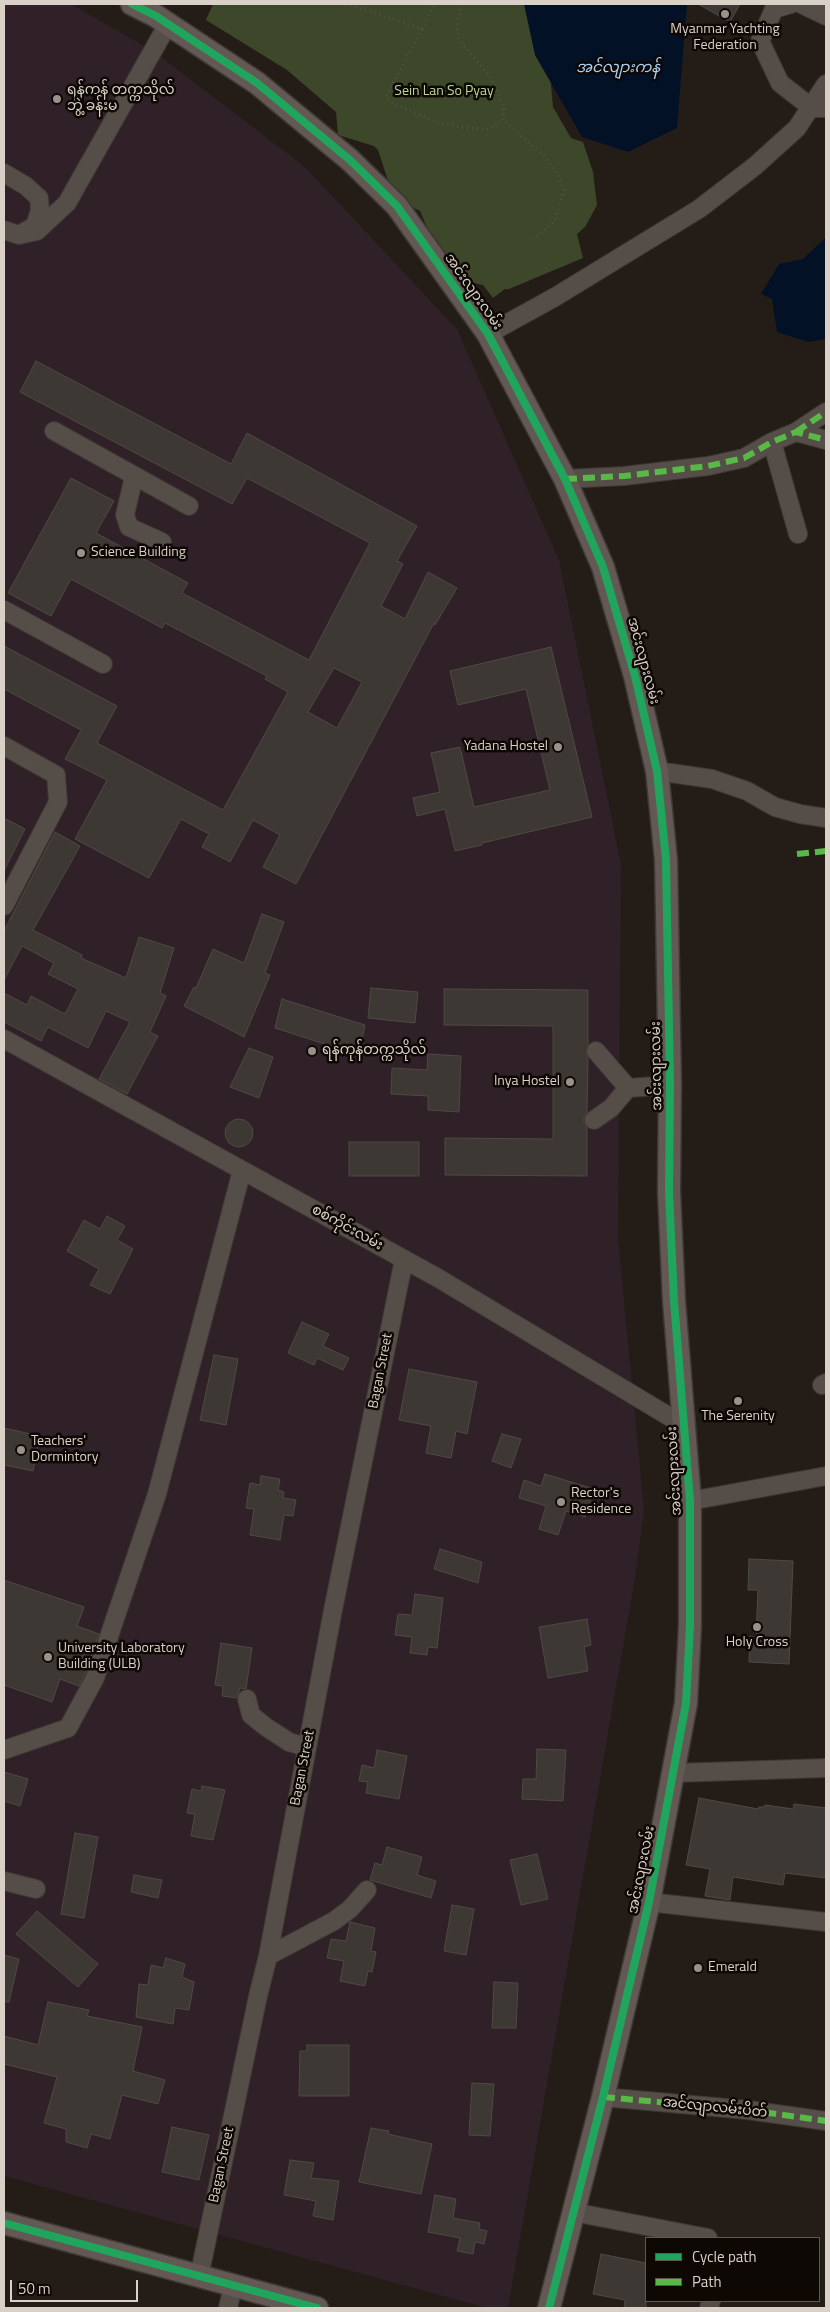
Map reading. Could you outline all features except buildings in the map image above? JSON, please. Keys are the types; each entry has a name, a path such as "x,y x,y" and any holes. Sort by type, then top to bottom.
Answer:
{"main road":[{"name":"အင်းလျားလမ်း","path":"132,4 162,15 257,83 350,160 397,206 488,334 565,479 603,567 634,676 657,771 666,860 670,1085 669,1192 674,1301 690,1501 690,1626 686,1703 649,1902 552,2304"},
{"path":"4,2223 317,2308"}],"street":[{"path":"791,4 774,9 760,41 780,83 819,108"},
{"path":"801,4 826,16"},
{"path":"11,233 37,231 67,203 162,15"},
{"path":"488,334 555,297 699,209 756,166 819,108 826,84"},
{"path":"4,173 26,186 39,198 40,210 35,226 11,233"},
{"path":"565,479 624,476 708,466 744,458 772,442 796,432 826,412"},
{"path":"54,432 189,506"},
{"path":"796,432 826,440"},
{"path":"772,442 798,534"},
{"path":"134,476 125,515 129,527 162,542"},
{"path":"4,610 104,664"},
{"path":"4,746 56,775 58,802 4,906"},
{"path":"657,771 712,779 747,791 775,807 800,814 826,818"},
{"name":"စစ်ကိုင်းလမ်း","path":"4,1039 404,1259 685,1426"},
{"path":"596,1051 628,1088"},
{"path":"594,1120 611,1108 628,1088 670,1085"},
{"path":"4,1750 68,1728 95,1678 157,1494 242,1170"},
{"name":"Bagan Street","path":"199,2277 268,1956 306,1747 404,1259"},
{"path":"690,1501 826,1476"},
{"path":"247,1700 251,1715 266,1727 289,1742 306,1747"},
{"path":"674,1774 826,1768"},
{"path":"4,1881 36,1889"},
{"path":"268,1956 334,1920 350,1909 367,1890"},
{"path":"649,1902 826,1922"},
{"name":"အင်လျာလမ်းပိတ်","path":"603,2097 748,2110 826,2121"},
{"path":"573,2212 703,2237"},
{"path":"228,2308 234,2286"}],"path":[{"path":"346,4 422,29"},
{"path":"434,4 386,97 392,104 437,122 464,128 490,129 503,120"},
{"path":"462,4 457,26 458,38 491,78 504,109 503,120"},
{"path":"503,120 544,156 556,173 564,190 555,220 532,241"}],"shaded area":[{"name":"ရန်ကုန်တက္ကသိုလ်","path":"4,4 71,4 156,53 305,167 457,329 559,560 621,865 618,1238 644,1510 635,1578 508,2308 487,2308 4,2176"}],"green space":[{"name":"Sein Lan So Pyay","path":"213,4 548,4 548,52 553,107 571,138 583,142 593,172 597,205 585,227 577,234 583,258 505,289 493,298 483,285 449,278 420,211 394,199 378,150 374,146 338,135 336,112 287,70 206,20"}],"water":[{"name":"အင်လျားကန်","path":"524,4 687,4 677,128 628,152 582,137 535,55"},
{"path":"826,237 826,339 808,342 777,332 772,299 761,294 779,264 803,259"}],"marked path":[{"path":"796,432 826,412"},
{"path":"565,479 624,476 708,466 744,458 772,442 796,432 826,440"},
{"path":"797,854 826,851"},
{"path":"603,2097 748,2110 826,2121"}],"cycle path":[{"path":"132,4 156,16 257,83 350,160 397,206 488,334 565,479 603,567 635,676 657,771 666,860 670,1085 669,1192 674,1301 690,1501 690,1626 686,1703 649,1902 603,2097 549,2308"},
{"path":"4,2223 317,2308"}],"place":[{"name":"Myanmar Yachting Federation","path":"725,14"},
{"name":"ရန်ကုန် တက္ကသိုလ် ဘွဲ့ ခန်းမ","path":"57,99"},
{"name":"Science Building","path":"81,553"},
{"name":"Yadana Hostel","path":"558,747"},
{"name":"ရန်ကုန်တက္ကသိုလ်","path":"312,1051"},
{"name":"Inya Hostel","path":"570,1082"},
{"name":"The Serenity","path":"738,1401"},
{"name":"Teachers' Dormintory","path":"21,1450"},
{"name":"Rector's Residence","path":"561,1502"},
{"name":"Holy Cross","path":"757,1627"},
{"name":"University Laboratory Building (ULB)","path":"48,1657"},
{"name":"Emerald","path":"698,1968"}]}
